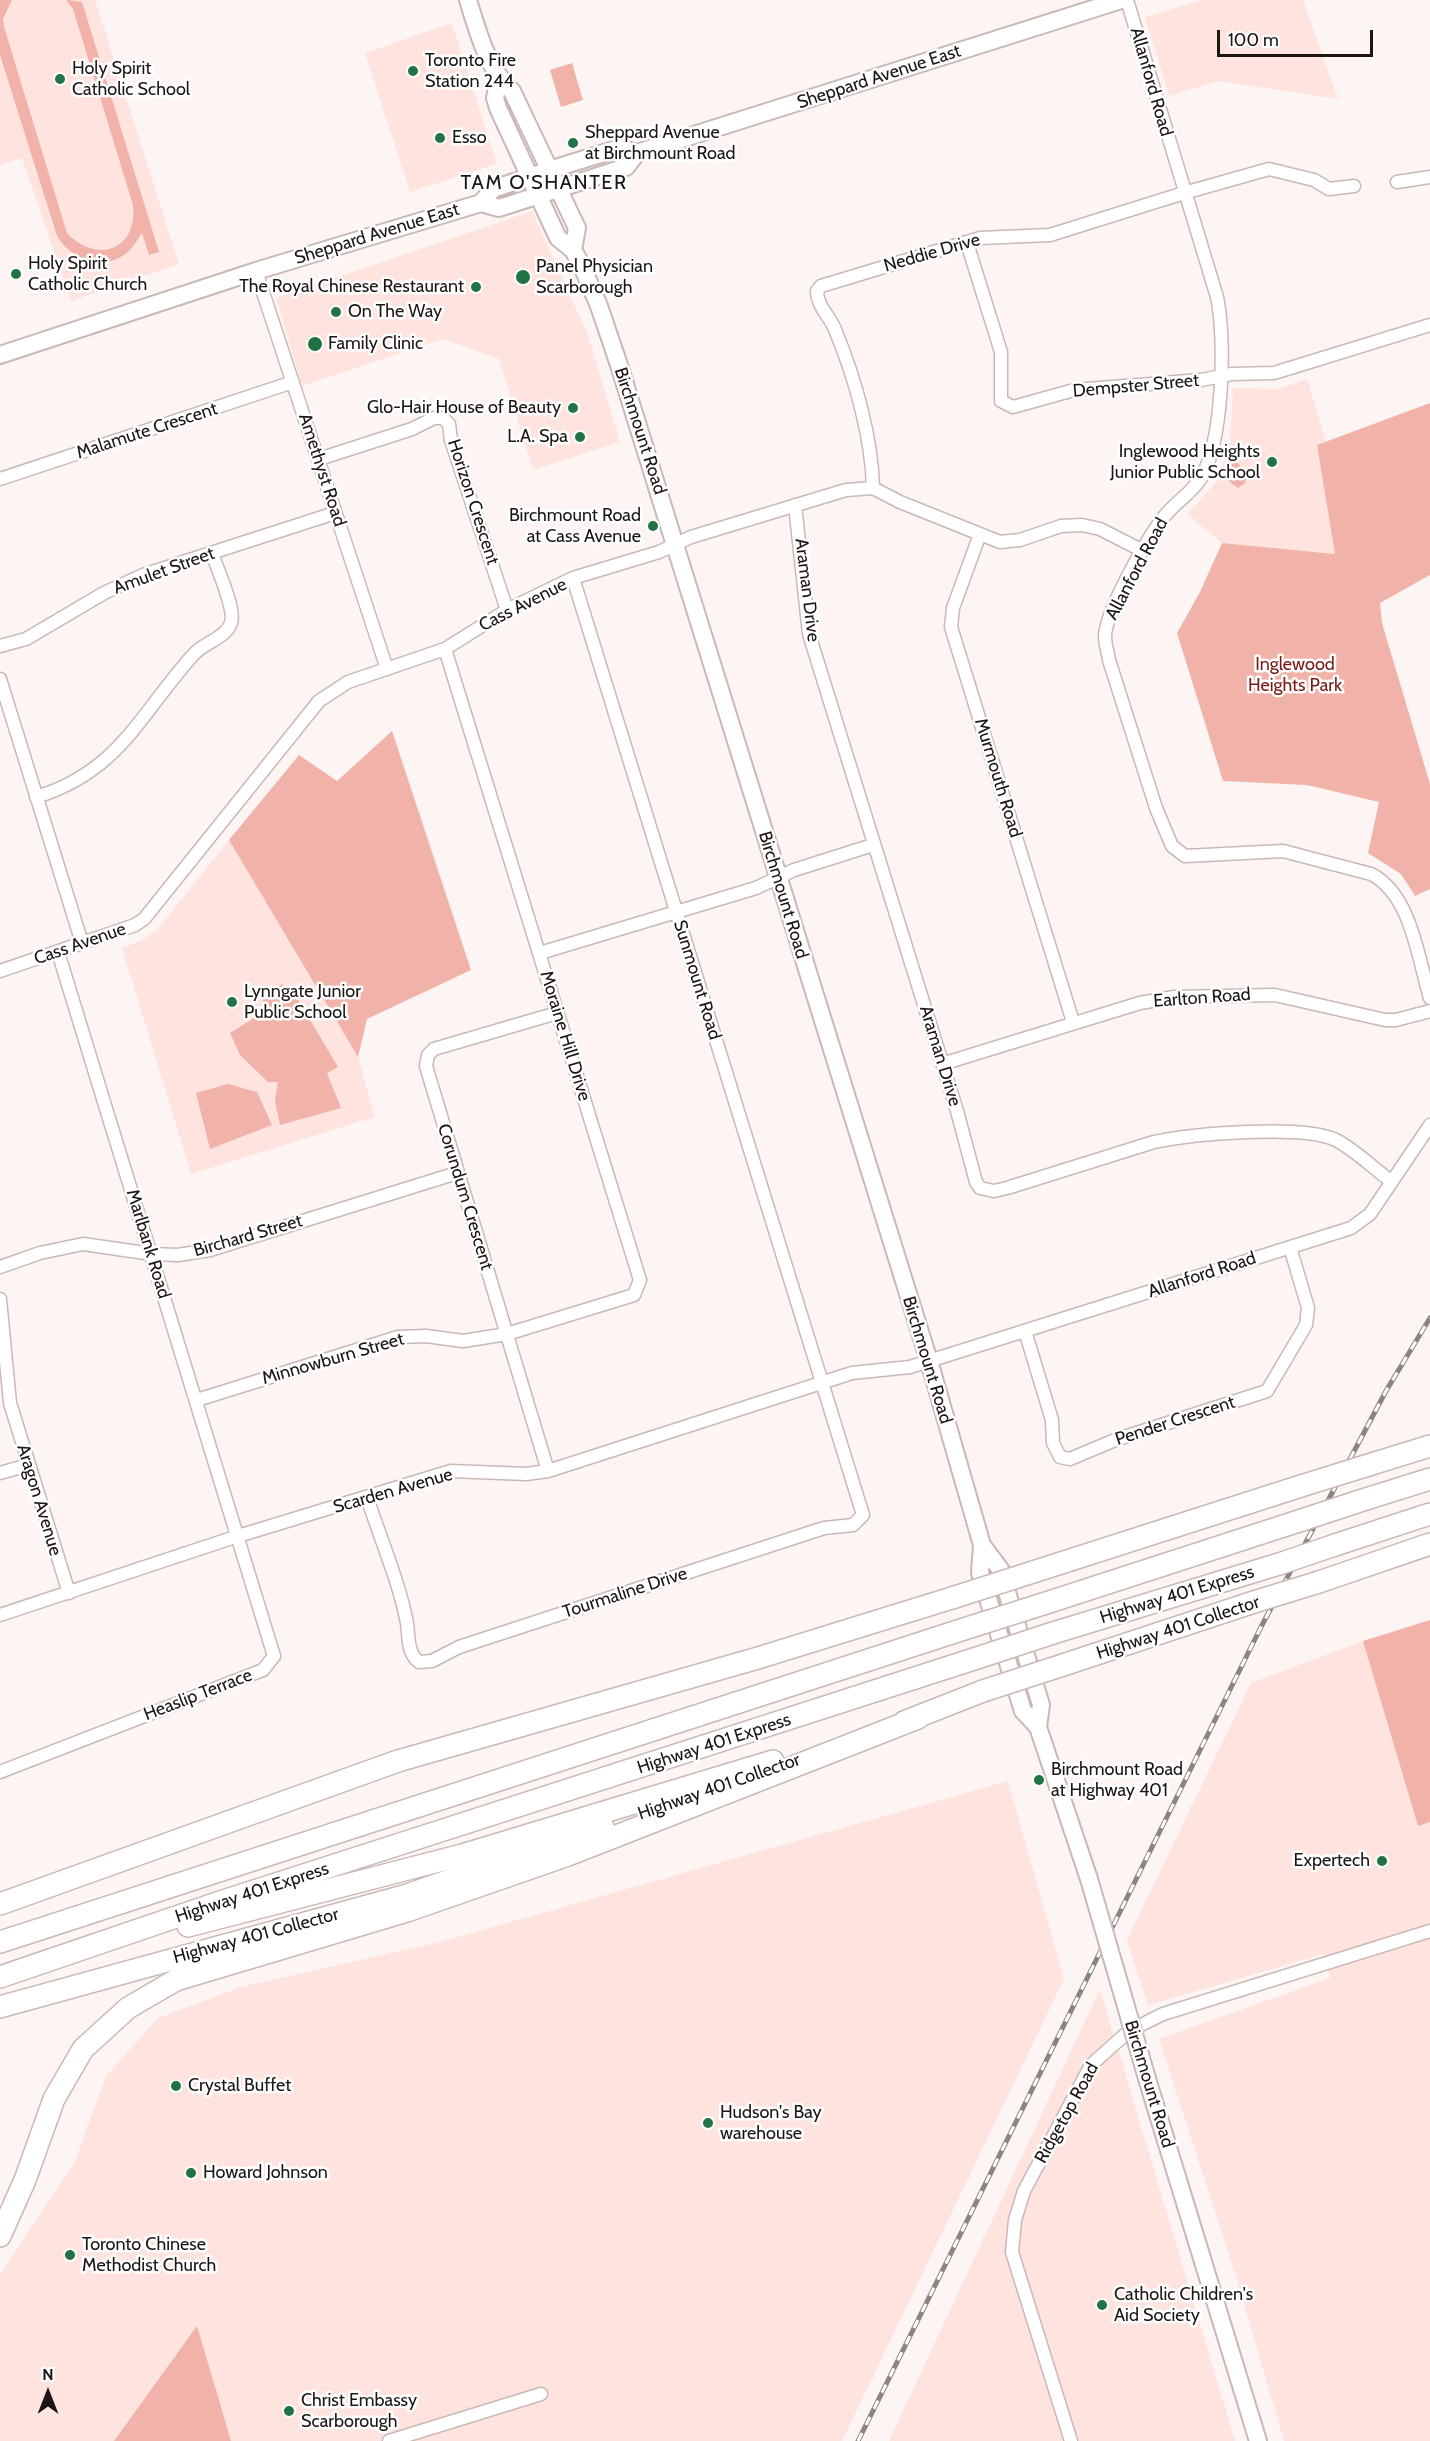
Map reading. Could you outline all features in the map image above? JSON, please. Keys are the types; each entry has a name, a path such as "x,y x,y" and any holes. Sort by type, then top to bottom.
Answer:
{"highway":[{"path":"0,1904 398,1761 737,1664 1430,1446"},
{"name":"Highway 401 Express","path":"0,1942 1430,1479"},
{"name":"Highway 401 Express","path":"0,1977 45,1964 220,1902 1430,1514"},
{"name":"Highway 401 Collector","path":"0,2007 407,1895 918,1718 982,1691 1430,1544"},
{"path":"1326,1580 1430,1551"},
{"path":"45,1964 462,1855 918,1718"},
{"path":"0,2236 25,2180 54,2099 83,2049 128,2008 176,1980 407,1911 568,1855 918,1718"},
{"path":"0,1897 58,1883"},
{"path":"0,2213 25,2180"}],"main road":[{"name":"Birchmount Road","path":"468,0 480,38 499,78 512,91 576,228 573,249"},
{"name":"Sheppard Avenue East","path":"481,203 493,189 548,170 620,148 637,153 1121,0"},
{"name":"Birchmount Road","path":"499,78 495,98 529,178 558,238 573,249 599,306 929,1361 982,1545 980,1573 1023,1711 1038,1727 1089,1879 1148,2082 1258,2441"},
{"name":"Sheppard Avenue East","path":"0,355 256,271 481,203 499,208 559,189 626,167 637,153"}],"street":[{"name":"Allanford Road","path":"1126,0 1218,302 1221,329 1220,377 1217,427 1211,456 1200,479 1164,516 1119,596 1105,636 1109,660 1149,786 1172,846 1185,856 1283,852 1380,878 1393,890 1403,907 1430,998"},
{"name":"Neddie Drive","path":"873,488 872,468 861,409 836,330 818,302 817,291 824,285 989,237 1050,235 1184,193 1269,170 1314,180 1329,189 1354,186"},
{"path":"1396,182 1430,177"},
{"name":"Dempster Street","path":"967,243 1000,352 1001,401 1013,407 1074,390 1232,374 1274,374 1430,325"},
{"name":"Amethyst Road","path":"256,271 387,669"},
{"name":"Malamute Crescent","path":"0,479 293,382"},
{"name":"Horizon Crescent","path":"319,459 412,429 434,418 443,418 449,424 452,440 507,610"},
{"name":"Cass Avenue","path":"0,971 135,925 144,919 319,701 348,682 445,649 507,610 573,578 659,552 675,543 795,505 846,490 873,488 1000,542 1020,540 1061,526 1082,525 1100,529 1143,551"},
{"name":"Araman Drive","path":"795,505 809,634 942,1064 976,1182 986,1191 1007,1188 1165,1139 1184,1136 1283,1132 1321,1136 1336,1141 1391,1181"},
{"name":"Amulet Street","path":"0,646 26,639 105,593 143,574 336,513"},
{"name":"Murmouth Road","path":"980,534 957,597 951,627 1073,1022"},
{"path":"36,797 69,786 119,748 194,654 230,626 233,615 212,553"},
{"name":"Sunmount Road","path":"573,578 821,1382"},
{"name":"Moraine Hill Drive","path":"445,649 640,1280 633,1295 507,1334"},
{"path":"0,679 82,944"},
{"path":"540,953 756,888 794,870 873,845"},
{"name":"Marlbank Road","path":"58,952 238,1536"},
{"name":"Earlton Road","path":"942,1064 1073,1022 1163,998 1275,995 1385,1020 1396,1020 1430,1011"},
{"name":"Corundum Crescent","path":"548,1471 426,1066 428,1055 434,1049 557,1013"},
{"name":"Allanford Road","path":"929,1361 1358,1225 1370,1214 1430,1125"},
{"name":"Birchard Street","path":"0,1267 40,1253 83,1244 152,1254 178,1255 210,1250 457,1173"},
{"name":"Pender Crescent","path":"1025,1331 1052,1420 1056,1452 1060,1457 1070,1459 1115,1440 1267,1391 1306,1325 1308,1308 1290,1247"},
{"name":"Aragon Avenue","path":"0,1299 10,1403 69,1593"},
{"name":"Minnowburn Street","path":"197,1400 398,1337 426,1336 463,1341 507,1334"},
{"name":"Scarden Avenue","path":"0,1615 238,1536 451,1472 526,1474 548,1471 852,1373 891,1371 929,1361"},
{"name":"Tourmaline Drive","path":"367,1497 406,1620 412,1652 419,1662 432,1661 459,1647 824,1528 858,1521 863,1515 863,1509 821,1382"},
{"path":"0,1473 28,1465"},
{"name":"Heaslip Terrace","path":"0,1772 263,1670 274,1656 238,1536"},
{"name":"Ridgetop Road","path":"1071,2441 1016,2265 1012,2250 1012,2235 1024,2191 1091,2065 1130,2031 1163,2014 1430,1930"},
{"path":"389,2441 541,2394"}],"shaded area":[{"name":"Holy Spirit Catholic School","path":"0,0 95,0 179,264 71,301 22,158 0,165"},
{"path":"1202,0 1303,0 1338,99 1218,81 1169,96 1145,17"},
{"path":"452,23 497,164 410,192 365,53"},
{"path":"532,211 588,335 620,442 533,470 499,359 444,339 302,386 276,298"},
{"name":"Inglewood Heights Junior Public School","path":"1307,379 1326,441 1317,445 1336,554 1222,543 1187,514 1219,479 1230,442 1233,388 1278,389"},
{"name":"Lynngate Junior Public School","path":"229,840 358,1057 375,1117 191,1174 122,948 141,941 157,930"},
{"path":"1363,1641 1418,1826 1430,1822 1430,2441 1284,2441 1234,2270 1159,2039 1330,1978 1324,1954 1148,2005 1127,1940 1251,1683"},
{"path":"1008,1781 1064,1979 842,2441 0,2441 0,2275 75,2161 106,2076 158,2018 241,1987 436,1943"},
{"path":"1100,1989 1235,2441 889,2441"}],"green space":[{"path":"0,0 12,0 3,19 4,27 67,233 78,243 102,250 113,248 129,233 133,221 133,205 73,9 66,0 82,2 159,252 149,255 142,233 124,255 115,260 96,262 78,256 57,236 0,55"},
{"path":"572,63 583,100 561,107 550,70"},
{"name":"Inglewood Heights Park","path":"1430,403 1430,575 1380,603 1382,623 1430,784 1430,889 1415,896 1401,874 1368,853 1379,802 1307,785 1223,781 1177,633 1200,592 1222,543 1335,554 1317,445"},
{"path":"1229,462 1238,463 1247,476 1245,483 1238,488 1223,477"},
{"path":"392,731 471,970 367,1019 358,1057 229,840 299,755 337,781"},
{"path":"282,984 291,994 294,993 338,1067 327,1073 341,1108 280,1125 275,1101 278,1082 268,1082 240,1055 230,1033 268,1009 261,998"},
{"path":"228,1084 257,1092 272,1125 210,1149 196,1093"},
{"path":"1430,1620 1430,1822 1418,1826 1363,1641"},
{"path":"197,2326 231,2441 114,2441"}],"railway":[{"path":"858,2441 1261,1627 1386,1391 1430,1318"}],"place":[{"name":"Toronto Fire Station 244","path":"413,71"},
{"name":"Holy Spirit Catholic School","path":"60,79"},
{"name":"Esso","path":"440,138"},
{"name":"Sheppard Avenue at Birchmount Road","path":"573,143"},
{"name":"Holy Spirit Catholic Church","path":"16,274"},
{"name":"Panel Physician Scarborough","path":"523,277"},
{"name":"The Royal Chinese Restaurant","path":"476,287"},
{"name":"On The Way","path":"336,312"},
{"name":"Family Clinic","path":"315,344"},
{"name":"Glo-Hair House of Beauty","path":"573,408"},
{"name":"L.A. Spa","path":"580,437"},
{"name":"Inglewood Heights Junior Public School","path":"1272,462"},
{"name":"Birchmount Road at Cass Avenue","path":"653,526"},
{"name":"Lynngate Junior Public School","path":"232,1002"},
{"name":"Birchmount Road at Highway 401","path":"1039,1780"},
{"name":"Expertech","path":"1382,1861"},
{"name":"Crystal Buffet","path":"176,2086"},
{"name":"Hudson's Bay warehouse","path":"708,2123"},
{"name":"Howard Johnson","path":"191,2173"},
{"name":"Toronto Chinese Methodist Church","path":"70,2255"},
{"name":"Catholic Children's Aid Society","path":"1102,2305"},
{"name":"Christ Embassy Scarborough","path":"289,2411"}],"district":[{"name":"TAM O'SHANTER","path":"544,183"}]}
